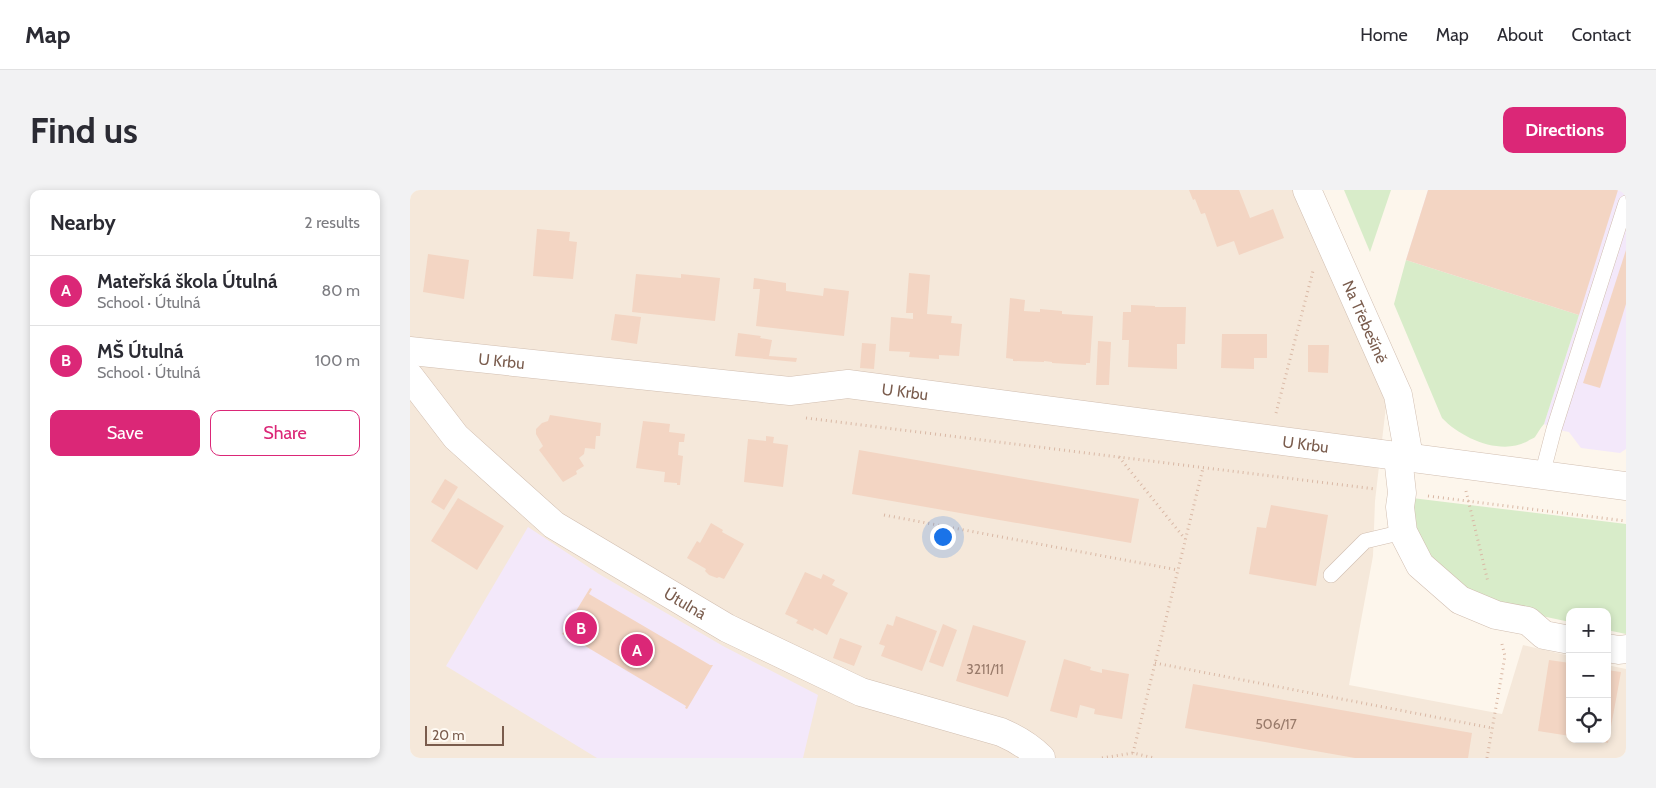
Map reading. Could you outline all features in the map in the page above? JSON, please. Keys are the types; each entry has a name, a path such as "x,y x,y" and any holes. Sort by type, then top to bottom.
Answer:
{"street":[{"name":"Na Třebešíně","path":"1307,190 1398,395 1403,457"},
{"name":"U Krbu","path":"410,351 790,391 848,384 1626,486"},
{"name":"Útulná","path":"410,377 456,436 554,525 727,628 861,692 1001,732 1031,748 1041,758"},
{"path":"1403,457 1400,507 1403,532 1420,565 1460,600 1496,615 1528,621 1544,635 1566,639"},
{"path":"1611,649 1626,649"}],"lane":[{"path":"1542,475 1554,429 1626,203"},
{"path":"1331,575 1365,541 1403,532"}],"path":[{"path":"1269,440 1314,267"},
{"path":"790,391 788,415 1626,520"},
{"path":"1119,457 1185,540"},
{"path":"1458,464 1469,501 1505,656 1487,758"},
{"path":"1133,753 1203,468"},
{"path":"884,515 1178,570"},
{"path":"1155,664 1492,728"},
{"path":"1102,758 1133,753 1154,758"}],"shaded area":[{"path":"410,190 1296,190 1378,379 1386,406 1375,501 1373,556 1349,685 1502,714 1523,645 1566,655 1566,743 1611,743 1611,666 1626,669 1626,758 410,758"},
{"path":"1428,190 1626,190 1626,449 1620,453 1581,448 1569,432 1554,429 1544,424 1579,315 1406,260"},
{"path":"528,527 599,574 723,646 818,695 803,758 597,758 446,666"}],"green space":[{"path":"1344,190 1391,190 1370,252"},
{"path":"1406,260 1579,315 1544,424 1534,437 1518,445 1495,446 1460,433 1442,418 1394,304"},
{"path":"1412,498 1626,524 1626,634 1611,631 1611,608 1566,608 1566,621 1489,605 1435,569 1414,527"}],"building":[{"path":"1189,190 1239,190 1250,218 1273,209 1284,238 1239,255 1234,241 1217,247 1205,213 1201,214"},
{"path":"1428,190 1618,190 1579,315 1406,260"},
{"path":"537,229 570,232 569,241 577,242 573,279 533,276"},
{"path":"1626,250 1626,304 1600,388 1583,383"},
{"path":"428,254 469,260 464,299 423,292"},
{"path":"909,273 930,275 927,314 952,316 951,323 962,324 959,356 939,355 939,359 909,357 910,352 889,351 891,317 913,319 913,313 906,313"},
{"path":"636,274 681,278 681,274 720,278 715,321 632,312"},
{"path":"754,278 786,283 786,291 823,296 824,288 849,291 844,336 756,326 760,289 753,289"},
{"path":"1010,298 1025,300 1024,311 1040,312 1040,309 1062,311 1062,314 1093,316 1090,363 1086,363 1086,365 1044,361 1013,361 1013,359 1006,358"},
{"path":"1131,305 1186,307 1185,344 1177,344 1177,369 1128,367 1129,340 1122,340 1123,312 1131,312"},
{"path":"615,314 641,317 637,344 611,340"},
{"path":"738,333 761,336 760,338 772,340 769,356 797,358 796,362 735,356"},
{"path":"1222,334 1267,334 1267,358 1254,358 1254,369 1221,368"},
{"path":"1098,341 1111,342 1109,385 1096,385"},
{"path":"862,343 876,344 874,369 860,368"},
{"path":"1308,345 1329,345 1328,373 1308,372"},
{"path":"550,415 601,423 600,436 596,436 595,449 585,448 584,454 579,458 584,466 576,471 577,474 563,482 539,450 543,446 536,434 536,429 542,423 548,421"},
{"path":"643,421 670,424 669,432 685,434 684,442 679,442 678,455 683,456 680,485 664,482 665,472 636,468"},
{"path":"766,436 774,437 773,443 788,445 783,487 744,482 748,439 766,441"},
{"path":"859,450 1139,499 1131,543 852,494"},
{"path":"445,479 458,487 444,510 431,502"},
{"path":"458,498 504,526 477,570 431,541"},
{"path":"1271,505 1328,515 1316,586 1249,574 1257,527 1266,528"},
{"path":"711,523 723,530 722,532 744,544 724,579 709,575 705,571 706,569 687,558 697,541 700,543"},
{"path":"805,572 821,579 823,574 835,580 832,585 848,593 827,635 814,628 813,631 796,623 798,620 785,614"},
{"path":"590,588 592,589 589,594 713,665 687,709 685,708 686,706 565,634 562,634"},
{"path":"896,616 937,631 922,671 881,656 885,646 879,644 887,624 893,626"},
{"path":"943,624 957,630 943,667 929,662"},
{"path":"973,625 1026,641 1008,697 956,681"},
{"path":"840,638 862,646 854,666 833,658"},
{"path":"1064,659 1091,667 1090,670 1102,673 1102,669 1129,674 1122,719 1094,714 1095,709 1080,705 1077,718 1050,711"},
{"path":"1549,660 1566,662 1566,735 1538,731"},
{"path":"1611,671 1621,672 1611,727"},
{"path":"1193,684 1472,733 1468,758 1355,758 1185,728"}],"place":[{"name":"MŠ Útulná","path":"581,628"},
{"name":"Mateřská škola Útulná","path":"637,650"}]}
